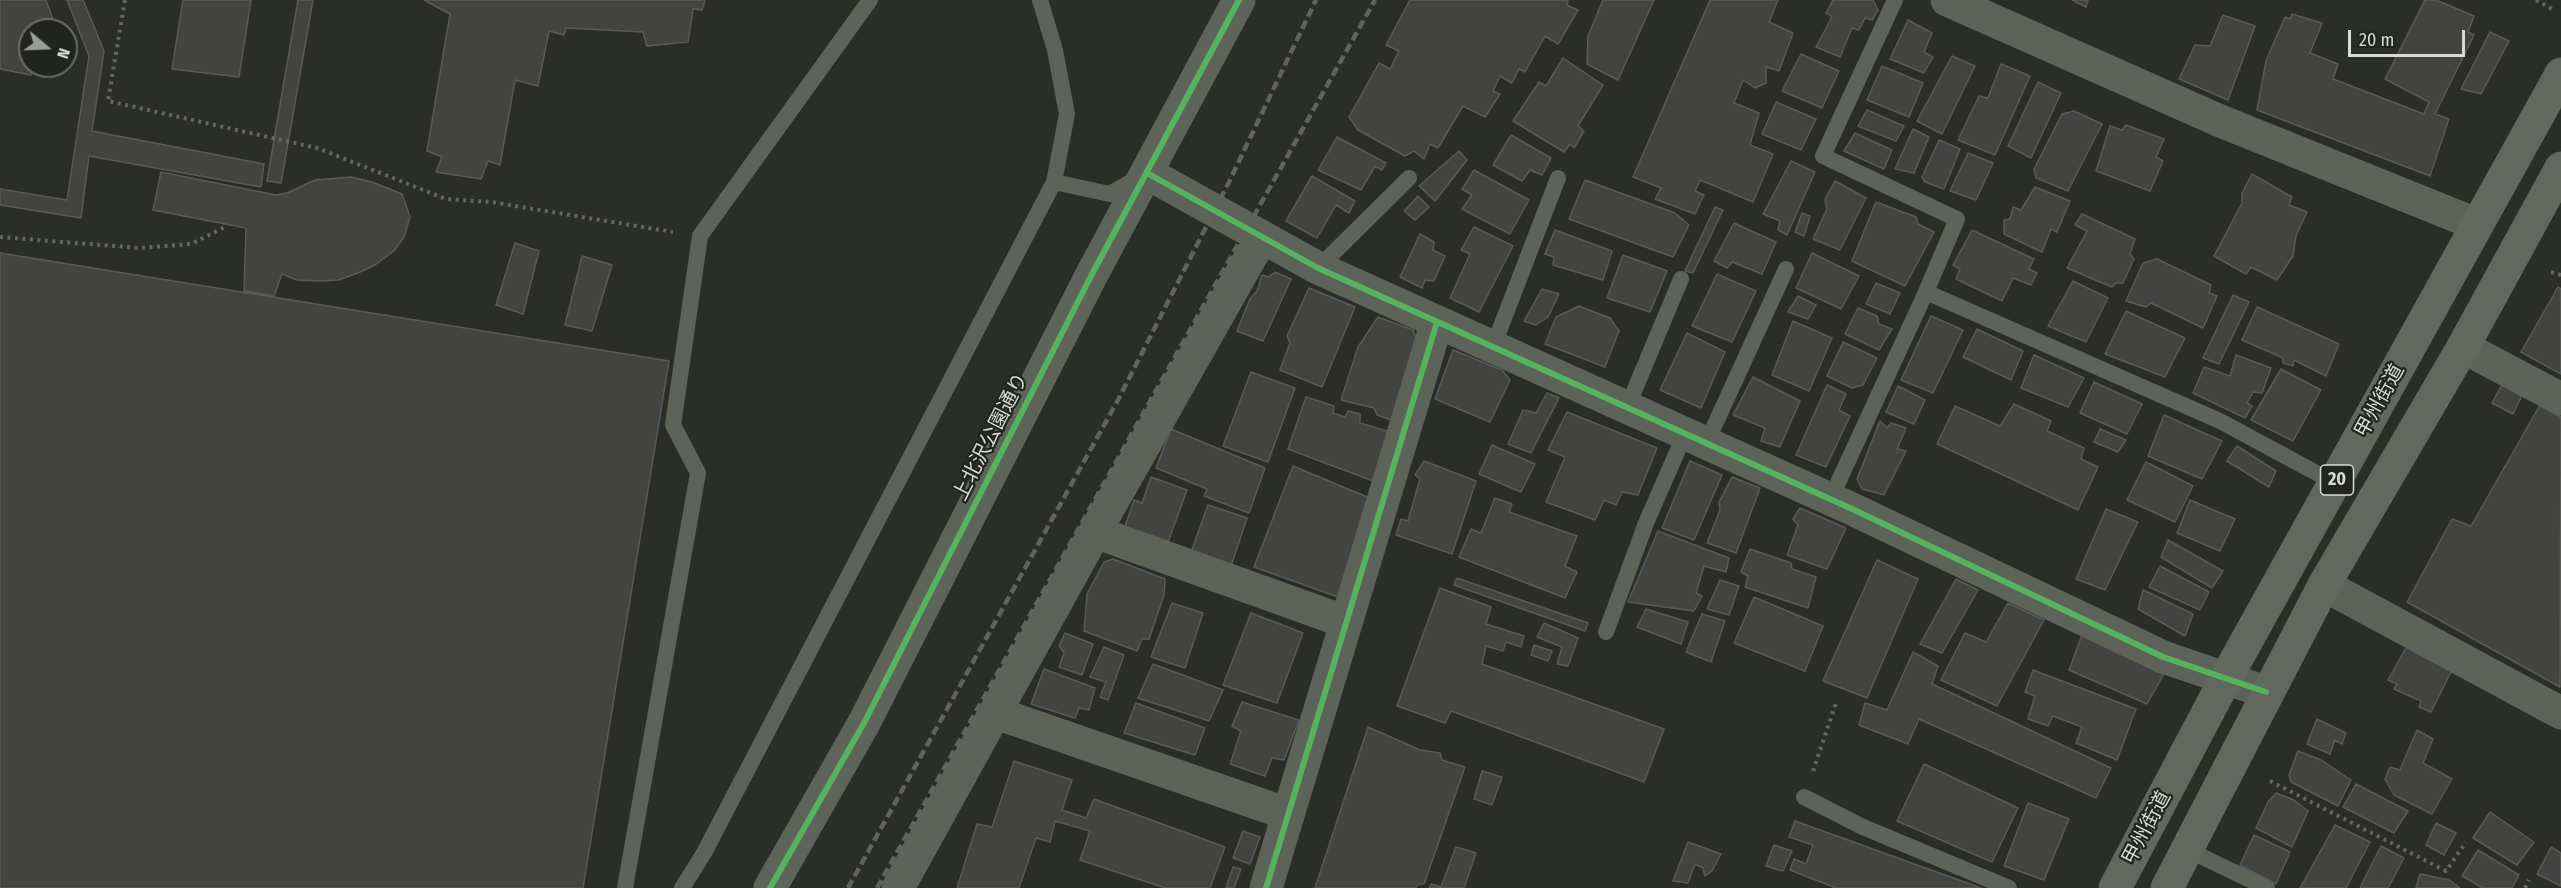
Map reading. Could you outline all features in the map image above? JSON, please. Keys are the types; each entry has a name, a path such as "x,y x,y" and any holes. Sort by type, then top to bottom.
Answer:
{"highway":[{"name":"甲州街道","path":"2115,888 2226,678 2561,74"},
{"name":"20","path":"2167,888 2266,692 2324,585 2463,347 2561,168"}],"street":[{"name":"上北沢公園通り","path":"770,888 864,723 1091,276 1239,0"},
{"path":"1947,0 2218,120 2476,224"},
{"path":"1147,172 1318,268 1830,500 2163,657 2266,692"},
{"path":"898,888 1262,237"},
{"path":"1266,888 1437,322"},
{"path":"2463,347 2561,399"},
{"path":"1095,532 1346,622"},
{"path":"2324,585 2561,713"},
{"path":"996,713 1288,814"}],"lane":[{"path":"625,888 698,472 673,425 700,237 870,0"},
{"path":"682,888 709,843 1054,182 1067,114 1055,50 1040,0"},
{"path":"1830,500 1926,292 1957,219 1824,156 1895,0"},
{"path":"1054,182 1110,194 1147,172"},
{"path":"1318,268 1409,178"},
{"path":"1493,347 1558,178"},
{"path":"1606,632 1646,523 1696,439 1786,269"},
{"path":"1628,408 1682,279"},
{"path":"1926,292 2220,421 2335,483"},
{"path":"1804,797 1863,827 2009,888"},
{"path":"2186,849 2266,888"}],"path":[{"path":"125,0 108,101 317,148 446,199 491,202 700,237"},
{"path":"2536,0 2554,10"},
{"path":"0,237 139,248 191,244 227,226"},
{"path":"2551,272 2561,275"},
{"path":"1804,797 1836,703"},
{"path":"2271,781 2446,871 2466,842"},
{"path":"2525,888 2529,880"}],"building":[{"path":"0,0 46,0 53,18 18,18 18,72 0,69"},
{"path":"67,0 83,0 104,51 92,131 264,164 261,187 89,156 81,218 0,205 0,189 67,200 89,56 78,28 78,18 74,18"},
{"path":"183,0 251,0 239,77 172,69"},
{"path":"298,0 313,0 281,183 267,181"},
{"path":"424,0 705,0 702,10 693,9 688,42 647,46 643,32 566,28 564,35 549,31 538,86 515,80 500,165 488,161 481,179 436,172 442,157 427,151 450,14"},
{"path":"1410,0 1568,0 1567,5 1578,10 1558,44 1545,36 1525,72 1519,69 1512,83 1500,76 1493,91 1500,94 1485,117 1463,106 1438,148 1430,144 1424,159 1414,151 1405,156 1358,130 1349,117 1379,63 1390,69 1399,51 1386,45"},
{"path":"1603,0 1654,0 1618,80 1587,64 1588,36"},
{"path":"1710,0 1778,0 1769,22 1793,33 1779,71 1766,67 1766,83 1755,88 1743,80 1734,103 1759,113 1750,145 1773,154 1753,202 1700,180 1695,191 1704,195 1695,214 1655,199 1661,188 1633,177"},
{"path":"1833,0 1873,0 1878,10 1872,20 1865,18 1859,30 1852,28 1840,57 1816,47 1832,17 1826,13"},
{"path":"2072,0 2088,0 2086,7"},
{"path":"2425,0 2436,0 2474,16 2468,32 2474,35 2435,114 2449,119 2430,176 2257,110 2266,61 2285,17 2290,19 2292,14 2322,23 2310,53 2338,64 2333,79 2424,114 2429,102 2385,79"},
{"path":"2223,15 2255,26 2228,100 2179,79 2195,45 2210,46"},
{"path":"1908,20 1932,33 1924,52 1933,57 1924,73 1890,59"},
{"path":"2490,32 2509,41 2481,94 2461,89"},
{"path":"1801,54 1839,71 1822,108 1782,91"},
{"path":"1952,56 1975,66 1942,134 1917,121"},
{"path":"1563,58 1603,85 1578,126 1584,131 1574,148 1570,144 1564,152 1513,121 1539,82 1546,86"},
{"path":"2001,64 2030,76 1995,155 1958,140 1979,96 1988,98"},
{"path":"1882,66 1923,83 1909,117 1867,100"},
{"path":"2038,82 2061,93 2031,158 2008,146"},
{"path":"1776,102 1816,119 1801,150 1762,134"},
{"path":"1867,110 1904,126 1896,141 1858,126"},
{"path":"2074,111 2102,124 2068,191 2036,178 2034,169 2062,114"},
{"path":"2126,125 2164,139 2156,157 2163,161 2150,191 2096,171 2110,126 2122,130"},
{"path":"1913,129 1929,137 1914,173 1895,169"},
{"path":"1855,133 1892,150 1884,169 1844,151"},
{"path":"1511,135 1551,158 1542,175 1530,170 1522,181 1493,165"},
{"path":"1337,137 1386,163 1382,170 1375,166 1361,190 1318,170"},
{"path":"1939,140 1960,149 1944,189 1925,182 1922,177"},
{"path":"1459,151 1467,160 1435,201 1419,186"},
{"path":"1968,153 1993,163 1976,200 1950,191"},
{"path":"1791,161 1815,172 1787,235 1778,230 1780,221 1763,214"},
{"path":"1474,170 1529,200 1510,234 1462,209 1472,195 1462,189"},
{"path":"161,172 276,195 287,193 315,180 351,177 372,182 402,194 410,217 404,237 394,251 375,265 360,272 339,280 321,281 297,280 282,274 274,296 244,291 246,228 153,210"},
{"path":"2252,174 2292,197 2289,205 2307,212 2296,236 2293,256 2277,280 2251,267 2246,274 2214,256 2242,203 2242,193"},
{"path":"1312,176 1355,201 1349,213 1336,205 1317,238 1286,221"},
{"path":"1585,180 1675,213 1689,225 1673,257 1569,219"},
{"path":"1835,181 1866,198 1840,250 1813,239 1827,209 1825,199"},
{"path":"2035,187 2070,201 2057,232 2051,229 2042,252 2004,234 2004,220 2010,219 2013,207 2021,210"},
{"path":"1418,196 1429,207 1415,220 1404,211"},
{"path":"1876,202 1916,217 1918,224 1934,232 1905,286 1852,261"},
{"path":"1715,207 1723,210 1693,273 1685,271"},
{"path":"1802,213 1810,216 1804,236 1795,232"},
{"path":"2082,214 2135,239 2130,254 2134,259 2123,283 2116,283 2112,287 2067,268 2087,231 2075,225"},
{"path":"1734,223 1776,242 1762,274 1732,262 1727,268 1714,261"},
{"path":"1474,227 1513,246 1479,312 1450,298 1470,254 1461,250"},
{"path":"1555,230 1612,251 1603,280 1553,265 1554,257 1545,254"},
{"path":"1972,230 2034,259 2029,269 2037,273 2031,285 2013,278 2002,301 1956,279 1960,269 1953,265"},
{"path":"1420,234 1434,242 1433,250 1445,256 1434,281 1425,280 1422,288 1400,277"},
{"path":"515,243 539,251 523,314 496,305"},
{"path":"0,253 669,361 583,888 0,888"},
{"path":"1812,253 1859,276 1841,309 1796,288"},
{"path":"1623,255 1667,271 1650,312 1607,298"},
{"path":"582,256 612,265 592,331 565,325"},
{"path":"2157,259 2211,285 2209,293 2217,296 2203,328 2151,303 2146,307 2126,301 2143,263"},
{"path":"1275,272 1291,279 1263,341 1237,331 1250,299 1257,291 1262,275 1269,277"},
{"path":"1717,274 1756,291 1732,342 1692,326"},
{"path":"2073,281 2108,298 2086,342 2048,326"},
{"path":"1876,283 1900,293 1890,314 1866,304"},
{"path":"2558,287 2561,289 2561,374 2521,352"},
{"path":"1309,288 1355,307 1322,387 1280,370 1290,343 1287,336"},
{"path":"1542,289 1559,294 1548,317 1536,325 1524,321"},
{"path":"2233,295 2249,302 2219,364 2203,358"},
{"path":"1798,296 1816,305 1808,319 1788,312"},
{"path":"1579,306 1610,318 1619,331 1605,367 1545,344 1556,317"},
{"path":"2257,307 2339,344 2326,376 2294,360 2293,366 2283,363 2283,358 2242,340"},
{"path":"1858,308 1877,316 1879,324 1892,329 1879,350 1845,334"},
{"path":"2126,311 2185,338 2165,377 2105,354"},
{"path":"1931,316 1963,330 1933,393 1901,380"},
{"path":"1378,317 1413,330 1417,341 1394,421 1377,415 1374,408 1341,400 1358,347"},
{"path":"1793,321 1832,338 1809,391 1772,375"},
{"path":"1977,329 2023,351 2011,380 1963,357"},
{"path":"1687,333 1725,352 1701,408 1660,390"},
{"path":"1843,342 1877,358 1863,385 1852,388 1827,376"},
{"path":"1453,350 1502,370 1510,380 1490,422 1435,399"},
{"path":"2034,355 2084,378 2068,407 2021,388"},
{"path":"2236,355 2271,368 2262,393 2253,392 2247,403 2252,406 2245,418 2193,393 2204,367 2230,376"},
{"path":"2281,369 2321,390 2293,441 2251,420"},
{"path":"1251,372 1295,388 1268,462 1223,446"},
{"path":"1753,377 1800,401 1780,447 1761,441 1765,428 1733,415"},
{"path":"2505,379 2524,391 2513,414 2492,403"},
{"path":"2094,382 2142,404 2127,434 2080,413"},
{"path":"1827,385 1846,394 1839,410 1850,416 1826,467 1796,455"},
{"path":"1898,386 1925,400 1914,424 1886,412"},
{"path":"1547,393 1559,398 1531,453 1508,444 1523,410 1536,413"},
{"path":"1306,397 1334,406 1333,413 1345,417 1348,411 1360,414 1360,423 1390,432 1373,481 1288,449"},
{"path":"2014,404 2051,421 2047,431 2084,448 2081,459 2098,467 2078,510 1937,444 1955,406 2000,426"},
{"path":"2540,405 2561,417 2560,687 2407,602 2452,519 2471,526"},
{"path":"1567,412 1657,448 1638,495 1622,492 1616,505 1604,500 1595,520 1546,502 1565,457 1548,450"},
{"path":"2164,415 2222,441 2202,479 2148,456"},
{"path":"1880,421 1887,428 1891,423 1906,428 1897,449 1906,451 1884,495 1862,489 1857,479"},
{"path":"1171,429 1265,468 1249,513 1204,496 1207,489 1156,468"},
{"path":"2100,429 2126,440 2118,452 2094,442"},
{"path":"1492,445 1535,464 1521,492 1479,474"},
{"path":"2237,446 2276,471 2269,487 2227,461"},
{"path":"1424,461 1476,481 1452,554 1396,535 1401,519 1408,521 1420,479 1415,475"},
{"path":"1690,461 1722,475 1694,540 1662,528"},
{"path":"2146,462 2193,486 2175,522 2127,500"},
{"path":"1293,466 1372,499 1338,597 1254,567"},
{"path":"1151,477 1187,490 1167,545 1124,529 1134,500 1142,503"},
{"path":"1732,477 1760,488 1736,553 1707,543 1720,510 1719,502"},
{"path":"1495,498 1512,504 1509,512 1577,536 1565,566 1577,572 1565,598 1459,557 1471,529 1481,533"},
{"path":"2190,500 2235,519 2220,551 2177,533"},
{"path":"1208,505 1247,518 1231,566 1191,552"},
{"path":"1800,508 1846,528 1827,569 1787,555 1798,525 1793,519"},
{"path":"2106,509 2138,522 2105,590 2076,579"},
{"path":"1658,531 1729,558 1726,572 1704,566 1696,593 1702,596 1694,611 1628,602"},
{"path":"2168,540 2223,571 2212,588 2161,557"},
{"path":"1750,549 1791,563 1792,569 1816,577 1808,608 1745,587 1748,576 1741,572"},
{"path":"1113,559 1165,579 1164,595 1149,639 1142,639 1137,651 1084,631 1087,594 1104,562"},
{"path":"1877,560 1918,579 1867,698 1823,681"},
{"path":"2160,566 2209,592 2200,610 2149,587"},
{"path":"1457,578 1588,623 1585,631 1454,585"},
{"path":"1956,579 1978,590 1942,653 1920,644"},
{"path":"1720,580 1739,586 1729,615 1707,609"},
{"path":"1440,588 1491,607 1486,624 1524,636 1521,647 1506,642 1503,651 1486,646 1482,664 1664,729 1644,782 1451,711 1445,723 1397,706"},
{"path":"2143,590 2193,614 2185,636 2138,609"},
{"path":"1754,597 1823,626 1805,671 1734,643"},
{"path":"1172,603 1203,613 1185,668 1151,657"},
{"path":"2008,603 2044,620 1997,706 1941,680 1965,633 1986,642"},
{"path":"1646,609 1688,622 1681,644 1637,627"},
{"path":"1251,613 1303,633 1277,703 1223,685"},
{"path":"1702,614 1725,621 1711,662 1686,652"},
{"path":"1544,623 1578,638 1568,666 1557,664 1562,647 1537,637"},
{"path":"1065,633 1093,644 1082,675 1059,667 1064,653 1059,646"},
{"path":"2082,635 2166,670 2147,704 2069,670"},
{"path":"2408,644 2453,668 2431,712 2419,707 2421,701 2394,689 2397,684 2388,680"},
{"path":"1534,645 1552,651 1548,661 1531,655"},
{"path":"1104,647 1124,655 1108,700 1100,697 1106,682 1090,677"},
{"path":"1913,652 1938,666 1932,684 2111,768 2096,798 1919,719 1908,744 1859,725 1865,703 1887,710"},
{"path":"1153,664 1223,690 1209,721 1138,698"},
{"path":"1044,669 1095,688 1089,710 1079,708 1075,718 1031,704"},
{"path":"2033,670 2136,709 2117,760 2076,743 2082,727 2053,716 2048,726 2028,719 2035,696 2025,692"},
{"path":"1242,702 1299,720 1284,760 1272,758 1265,776 1230,764 1241,731 1232,726"},
{"path":"1136,703 1205,728 1195,755 1124,733"},
{"path":"2317,719 2346,733 2342,744 2335,740 2330,754 2307,744"},
{"path":"1368,727 1420,750 1440,753 1442,760 1465,767 1424,884 1418,884 1416,888 1315,888"},
{"path":"2417,730 2433,739 2423,763 2452,779 2432,814 2394,795 2385,779 2390,767 2400,770"},
{"path":"2298,751 2321,760 2351,780 2338,806 2291,782 2289,775"},
{"path":"1014,761 1072,780 1062,810 1086,818 1094,799 1225,847 1210,888 1165,888 1080,860 1090,831 1055,821 1050,842 1036,838 1019,888 957,888 977,824 992,827"},
{"path":"1924,764 2018,808 1992,862 1897,821"},
{"path":"1482,771 1502,777 1492,805 1474,799"},
{"path":"2356,784 2408,811 2394,833 2343,807"},
{"path":"2276,793 2294,800 2308,811 2292,847 2256,828 2268,802"},
{"path":"2028,803 2069,819 2044,880 2004,866"},
{"path":"2490,812 2534,842 2517,865 2473,838"},
{"path":"1795,821 1981,888 1836,888 1790,870 1794,859 1806,864 1813,845 1789,837"},
{"path":"2436,823 2456,833 2444,855 2426,845"},
{"path":"2335,825 2370,842 2346,888 2300,888"},
{"path":"1243,831 1260,837 1250,864 1233,858"},
{"path":"2254,835 2290,852 2276,884 2240,865"},
{"path":"1688,842 1721,854 1712,871 1705,876 1703,868 1695,864 1688,883 1673,881"},
{"path":"1774,845 1792,851 1783,871 1766,866"},
{"path":"2381,846 2404,858 2388,888 2360,888"},
{"path":"1456,847 1476,853 1464,888 1429,888 1431,884 1441,887"},
{"path":"2551,847 2561,853 2561,886 2537,874"},
{"path":"2478,850 2519,875 2512,888 2483,888 2462,876"},
{"path":"1233,867 1241,869 1234,888 1226,888"},
{"path":"2420,874 2449,880 2460,888 2416,888"}],"railway":[{"path":"848,888 1118,400 1229,182 1316,0"},
{"path":"877,888 1375,0"}],"cycle path":[{"path":"770,888 864,723 1091,276 1239,0"},
{"path":"1147,173 1318,268 1850,508 2163,657 2266,692"},
{"path":"1266,888 1437,322"}]}
